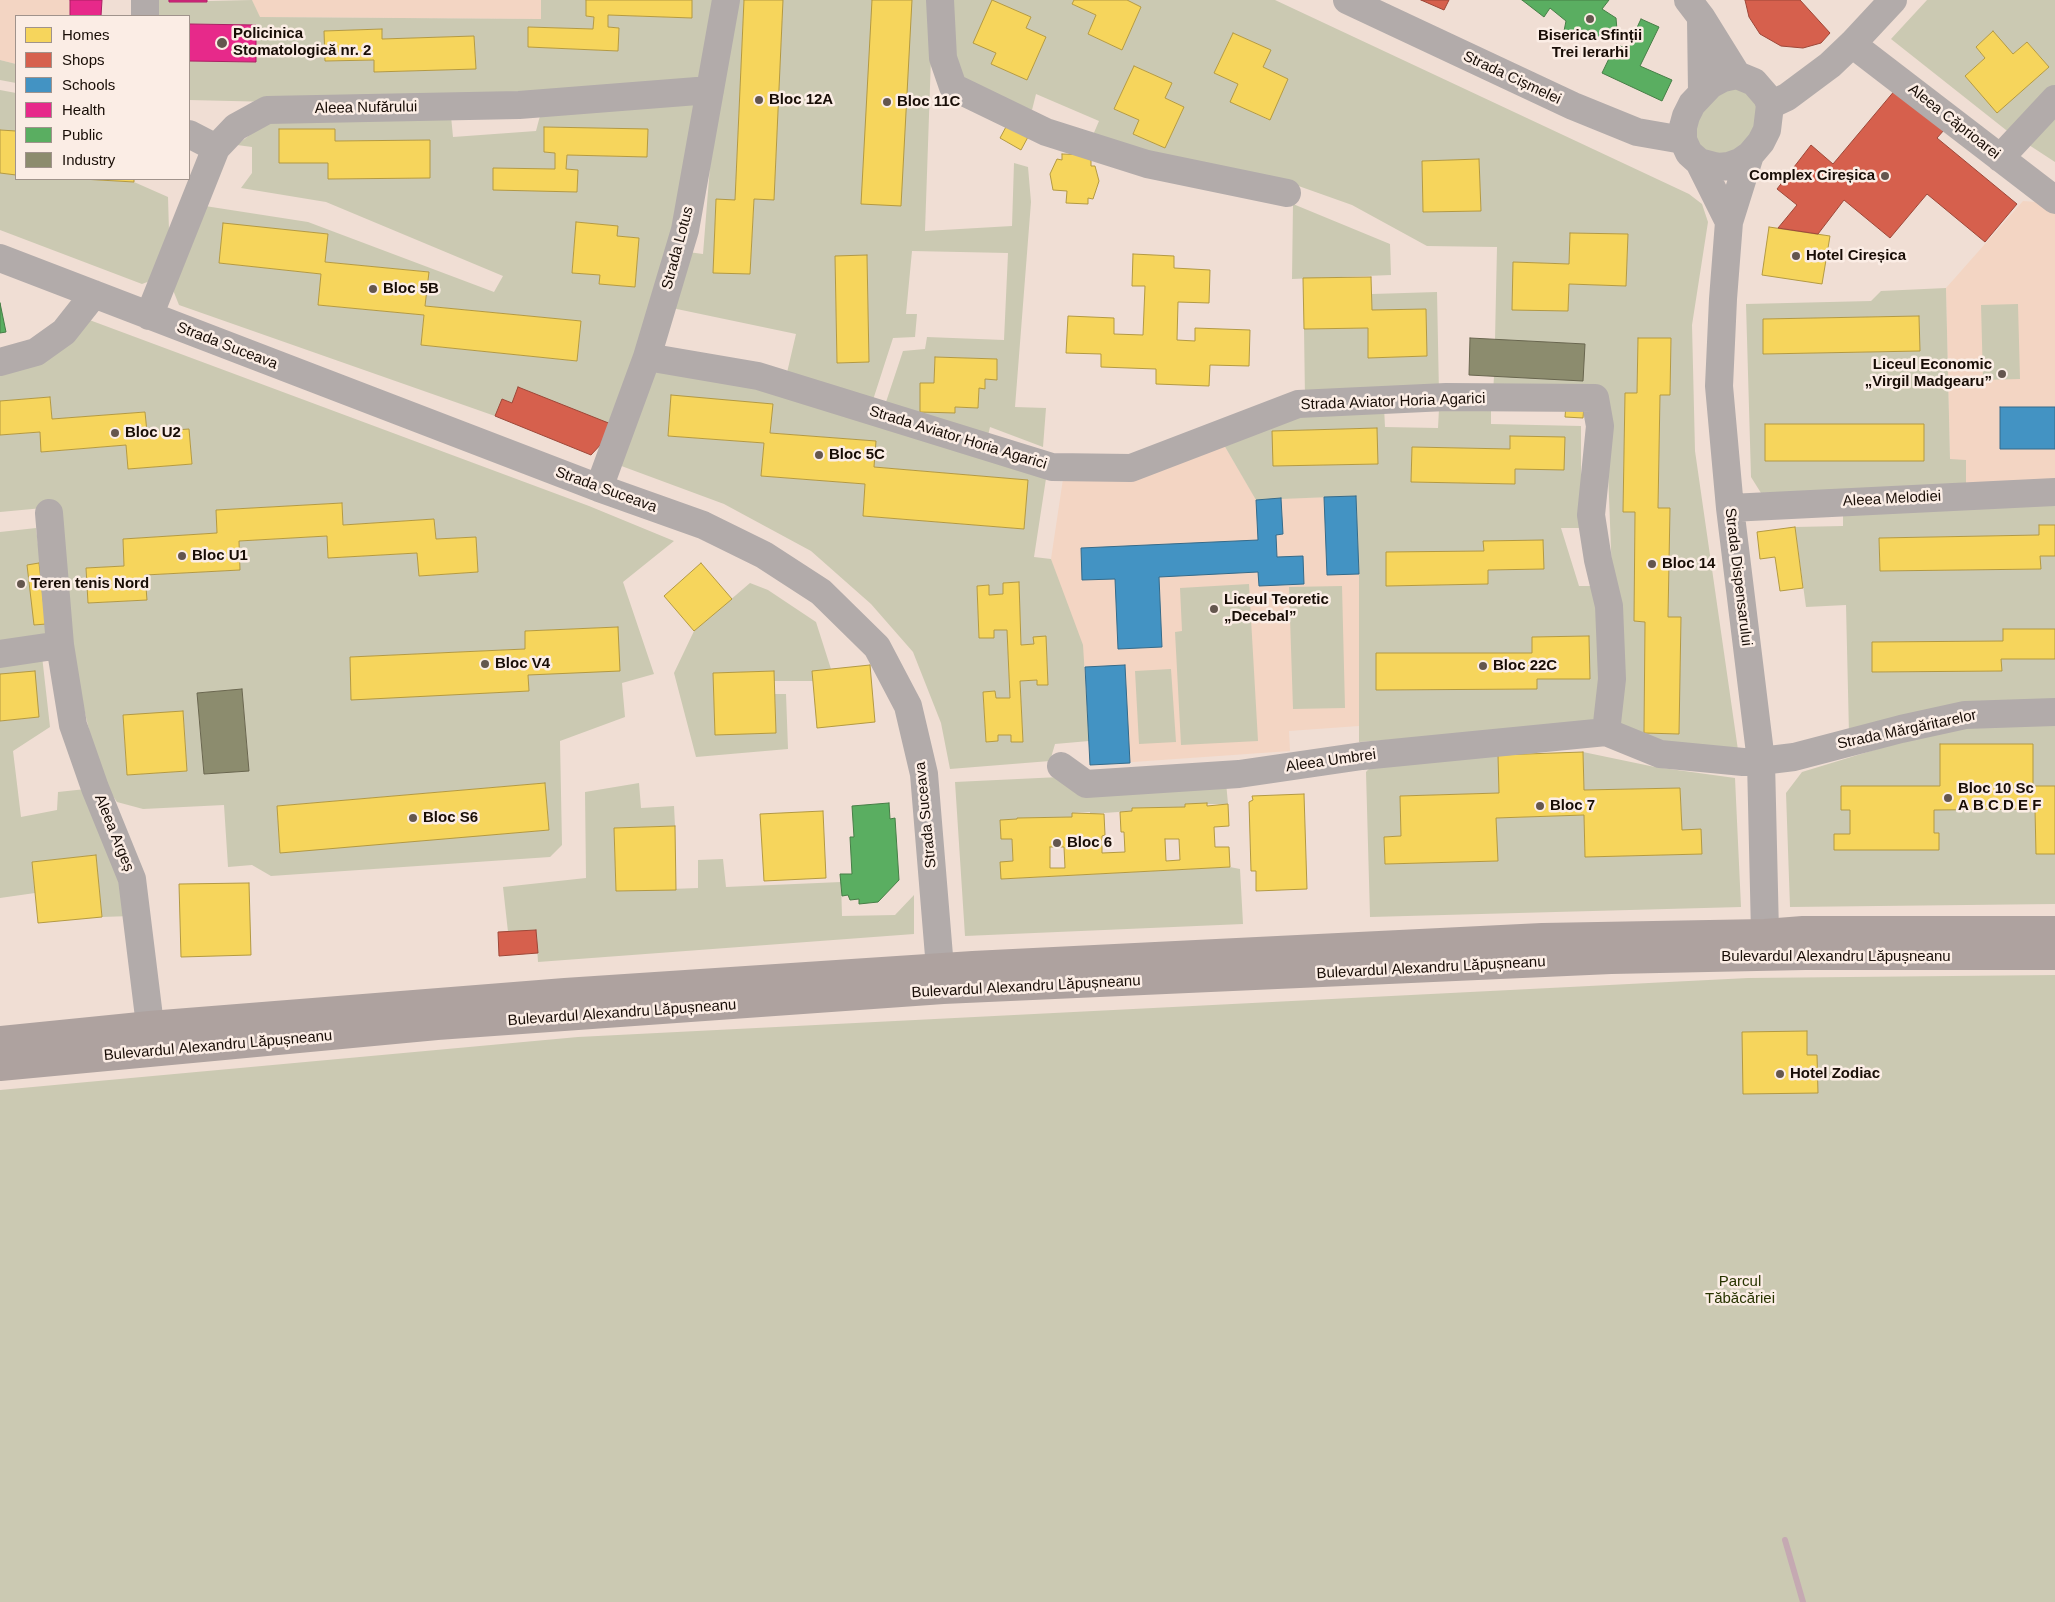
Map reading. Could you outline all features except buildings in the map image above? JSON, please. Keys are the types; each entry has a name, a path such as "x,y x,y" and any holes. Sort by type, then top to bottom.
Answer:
{"main road":[{"name":"Bulevardul Alexandru Lăpușneanu","path":"0,1040 150,1025 565,992 940,968 1542,937 1765,933 1813,930 2055,930"},
{"name":"Bulevardul Alexandru Lăpușneanu","path":"0,1067 445,1025 943,990 1584,960 1805,956 2055,956"}],"street":[{"path":"145,0 145,15"},
{"name":"Strada Lotus","path":"599,488 647,357 685,230 726,0"},
{"path":"940,0 943,58 953,87 1046,132 1137,161 1287,193"},
{"name":"Strada Cișmelei","path":"1347,0 1573,106 1636,132 1683,140"},
{"path":"1683,140 1683,127 1686,116 1702,92 1723,78 1737,75 1754,82 1761,88 1770,105 1787,98 1852,44 1893,0"},
{"path":"1697,7 1702,92"},
{"path":"1697,7 1737,75"},
{"name":"Aleea Căprioarei","path":"1852,44 2055,200"},
{"name":"Aleea Nufărului","path":"148,316 216,148 236,127 267,110 519,105 710,90"},
{"path":"2000,158 2055,99"},
{"name":"Strada Dispensarului","path":"1765,933 1762,761 1730,508 1719,386 1728,222 1750,155 1761,142 1767,130 1770,105"},
{"path":"190,135 216,148"},
{"name":"Strada Dispensarului","path":"1683,140 1689,153 1699,162 1728,222"},
{"name":"Strada Dispensarului","path":"1699,162 1718,167 1729,166 1750,155"},
{"name":"Strada Suceava","path":"0,258 599,488 703,525 764,555 821,592 876,647 908,706 924,774 940,968"},
{"path":"0,362 36,352 64,332 94,294"},
{"name":"Strada Aviator Horia Agarici","path":"647,357 758,376 1052,467 1131,468 1298,404 1446,398 1595,398 1600,426 1590,515 1609,606 1612,679 1606,732"},
{"name":"Aleea Melodiei","path":"1730,508 2055,492"},
{"name":"Aleea Argeș","path":"49,513 60,645 74,725 95,788 132,879 150,1025"},
{"path":"0,654 60,645"},
{"name":"Strada Mărgăritarelor","path":"1762,761 1794,756 1965,715 2055,712"},
{"name":"Aleea Umbrei","path":"1061,766 1086,784 1240,774 1362,756 1606,732 1660,754 1743,762 1762,761"}],"shaded area":[{"path":"0,0 70,0 70,15 15,15 15,64 0,60"},
{"path":"252,0 541,0 542,19 259,17"},
{"name":"Liceul Economic „Virgil Madgearu”","path":"2023,201 2048,203 2055,209 2055,482 1966,485 1950,459 1946,288"},
{"name":"Liceul Teoretic „Decebal”","path":"1224,445 1256,499 1356,496 1359,574 1359,726 1289,731 1290,751 1090,765 1085,667 1051,559 1063,479"}],"green space":[{"path":"152,0 169,0 169,2 252,0 260,17 541,19 541,0 586,0 586,16 594,17 593,29 529,27 528,47 618,51 619,28 608,27 608,15 691,18 692,0 718,0 703,87 274,102 190,100 190,61 255,62 256,25 190,24 190,15 152,15","holes":["381,29 382,39 474,36 476,69 375,72 374,60 326,61 325,31"]},
{"path":"733,0 744,0 735,200 716,200 713,272 750,274 754,199 774,200 783,0 933,0 925,231 1012,226 1014,163 1028,167 1031,202 1015,407 1046,408 1043,447 990,427 987,440 883,411 903,351 925,349 927,337 1004,340 1008,253 912,251 906,314 917,314 915,337 893,338 872,403 786,377 796,334 672,308 688,252 703,254 714,116","holes":["867,255 869,362 837,363 835,257","935,357 997,359 997,379 985,379 985,388 979,388 978,408 955,407 934,383"]},
{"path":"948,0 992,0 1074,0 1072,4 1096,15 1088,34 1122,50 1141,7 1127,0 1275,0 1689,194 1702,204 1708,222 1692,325 1695,451 1739,757 1662,748 1618,730 1605,394 1493,393 1494,376 1585,344 1495,340 1497,247 1427,246 1352,205 1276,178 1150,158 1093,135 1099,121 1036,94 1032,110 956,80","holes":["992,0 1031,17 1026,28 1046,37 1027,80 991,64 996,53","1233,33 1271,50 1263,67 1288,79 1269,120 1231,102 1238,84 1214,73","1134,66 1172,83 1165,98 1184,107 1165,148 1133,134 1139,120 1114,109","1479,159 1481,211 1423,212 1422,161","1570,233 1628,234 1626,286 1569,284 1568,311 1512,309 1513,262 1569,264","1638,338 1671,339 1670,395 1660,395 1658,508 1670,509 1668,617 1681,617 1679,734 1644,733 1645,622 1634,621 1635,512 1623,512 1625,393 1637,393"]},
{"path":"1927,0 2055,0 2055,162 2006,130 1891,39","holes":["1993,32 2013,54 2027,42 2049,67 1997,112 1965,76 1985,58 1976,47"]},
{"path":"0,60 15,64 15,83 0,80"},
{"path":"1737,87 1757,100 1757,134 1722,159 1692,144 1697,117 1722,91"},
{"path":"0,90 15,93 15,131 0,130"},
{"path":"695,103 677,232 611,424 512,403 503,399 495,416 179,305 173,290 205,206 308,222 494,292 503,276 326,202 241,188 252,173 252,147 237,145 271,118 451,116 453,137 536,131 541,112","holes":["545,127 648,130 647,157 567,155 566,169 578,170 577,192 493,189 493,168 555,169 555,153 544,152","279,129 334,129 335,141 430,140 430,178 328,179 328,163","576,222 617,226 617,236 639,238 635,287 599,284 600,275 572,272","223,224 328,234 325,262 429,272 425,306 581,321 577,361 421,345 424,315 318,305 321,274 219,263"]},
{"path":"0,173 15,175 15,180 134,182 168,197 169,231 150,281 142,284 0,230"},
{"path":"1293,204 1390,244 1391,275 1292,279"},
{"path":"1946,288 1950,459 1966,460 1966,485 1761,493 1751,477 1746,304 1871,301 1881,291","holes":["1919,316 1920,351 1763,354 1763,319"]},
{"path":"1437,292 1439,394 1305,398 1304,329 1368,328 1368,358 1427,356 1426,309 1372,310 1372,294"},
{"path":"2018,304 2020,379 1983,380 1981,305"},
{"path":"68,312 589,506 674,541 623,582 654,674 622,683 625,717 560,741 562,845 550,857 271,876 252,865 228,867 224,805 143,809 117,802 101,779 67,639 54,507 0,512 0,435 40,432 42,452 126,445 128,469 192,464 189,430 147,432 145,412 52,419 50,397 0,401 0,353 25,347","holes":["342,503 343,525 434,519 436,539 476,537 478,572 419,576 417,553 328,558 327,536 239,541 240,570 145,575 146,600 88,603 86,568 124,566 123,539 217,533 216,510","618,627 528,675 529,691 351,699 350,657 525,649 525,631","242,689 249,770 204,774 197,693","183,711 187,771 127,775 123,716","545,783 549,830 280,852 277,806"]},
{"path":"652,364 759,384 1047,472 1034,557 1051,559 1083,645 1089,741 1055,744 1050,761 950,769 941,723 913,652 871,604 811,551 724,504 616,464","holes":["671,396 772,404 770,433 876,441 874,467 1027,480 1024,529 863,516 865,484 761,476 764,443 668,436","1019,582 1021,645 1034,644 1034,637 1046,637 1048,684 1038,685 1037,680 1020,681 1023,742 1011,742 1011,735 998,735 998,741 986,742 983,692 995,691 996,698 1010,698 1007,630 994,630 994,638 979,638 977,586 989,585 989,595 1003,594 1003,583"]},
{"path":"1384,407 1385,427 1438,428 1439,409 1491,408 1491,424 1581,426 1581,528 1561,528 1579,586 1598,586 1600,724 1359,742 1359,574 1356,496 1256,500 1224,445 1297,412","holes":["1377,428 1377,464 1273,466 1273,431","1412,447 1510,449 1515,469 1515,484 1411,482","1543,540 1543,569 1488,570 1488,584 1386,586 1386,553 1484,551 1484,541","1589,636 1590,679 1537,679 1536,689 1377,690 1377,653 1532,653 1532,637"]},
{"path":"2055,498 2055,525 2039,525 2039,535 1879,538 1880,571 2040,569 2040,556 2055,556 2055,629 2003,629 2003,641 1872,642 1872,672 2001,671 2001,659 2055,659 2055,706 1849,734 1846,605 1806,607 1795,527 1843,526 1843,512"},
{"name":"Teren tenis Nord","path":"36,528 49,637 0,643 0,532"},
{"path":"750,583 768,590 816,622 831,669 812,671 813,681 774,681 774,671 713,673 715,734 776,733 775,694 786,694 788,749 696,757 674,673 694,631"},
{"path":"1249,584 1258,741 1181,745 1175,632 1182,631 1180,588"},
{"path":"1342,586 1345,708 1293,709 1289,587"},
{"path":"42,656 50,727 13,751 21,817 57,810 58,792 86,789 131,916 102,917 96,855 32,862 35,893 0,898 0,721 39,717 0,674 0,662"},
{"path":"1171,669 1176,742 1139,744 1135,671"},
{"path":"2055,720 2055,786 2033,786 2033,744 1940,744 1940,786 1841,786 1841,810 1850,810 1850,834 1834,834 1834,850 1939,850 1939,833 1934,833 1934,810 2035,809 2036,854 2055,854 2055,904 1790,907 1786,793 1802,772 1969,721"},
{"path":"1583,752 1655,767 1735,778 1741,907 1370,917 1366,772 1380,757 1498,755 1499,793 1400,796 1401,836 1384,837 1385,864 1497,861 1496,818 1584,815 1585,857 1701,854 1682,830 1680,788 1584,790"},
{"path":"1060,777 1226,782 1228,804 1185,804 1185,807 1132,808 1132,811 1090,814 1090,812 1072,813 1072,817 1000,820 1001,837 1012,839 1013,861 1002,879 1230,867 1240,869 1243,924 965,936 955,782"},
{"path":"639,783 641,808 674,806 675,826 614,828 616,891 698,888 698,860 723,859 726,887 841,882 842,916 895,915 914,895 914,934 538,962 536,930 508,932 503,887 586,878 585,792"},
{"name":"Parcul Tăbăcăriei","path":"2055,975 2055,1602 0,1602 0,1090 578,1037 1748,978"}],"waterway":[{"path":"1785,1540 1803,1602"}],"place":[{"name":"Biserica Sfinții Trei Ierarhi","path":"1590,19"},
{"name":"Policinica Stomatologică nr. 2","path":"222,43"},
{"name":"Bloc 12A","path":"759,100"},
{"name":"Bloc 11C","path":"887,102"},
{"name":"Complex Cireșica","path":"1885,176"},
{"name":"Hotel Cireșica","path":"1796,256"},
{"name":"Bloc 5B","path":"373,289"},
{"name":"Liceul Economic „Virgil Madgearu”","path":"2002,374"},
{"name":"Bloc U2","path":"115,433"},
{"name":"Bloc 5C","path":"819,455"},
{"name":"Bloc U1","path":"182,556"},
{"name":"Bloc 14","path":"1652,564"},
{"name":"Teren tenis Nord","path":"21,584"},
{"name":"Liceul Teoretic „Decebal”","path":"1214,609"},
{"name":"Bloc V4","path":"485,664"},
{"name":"Bloc 22C","path":"1483,666"},
{"name":"Bloc 10 Sc A B C D E F","path":"1948,798"},
{"name":"Bloc 7","path":"1540,806"},
{"name":"Bloc S6","path":"413,818"},
{"name":"Bloc 6","path":"1057,843"},
{"name":"Hotel Zodiac","path":"1780,1074"}]}
